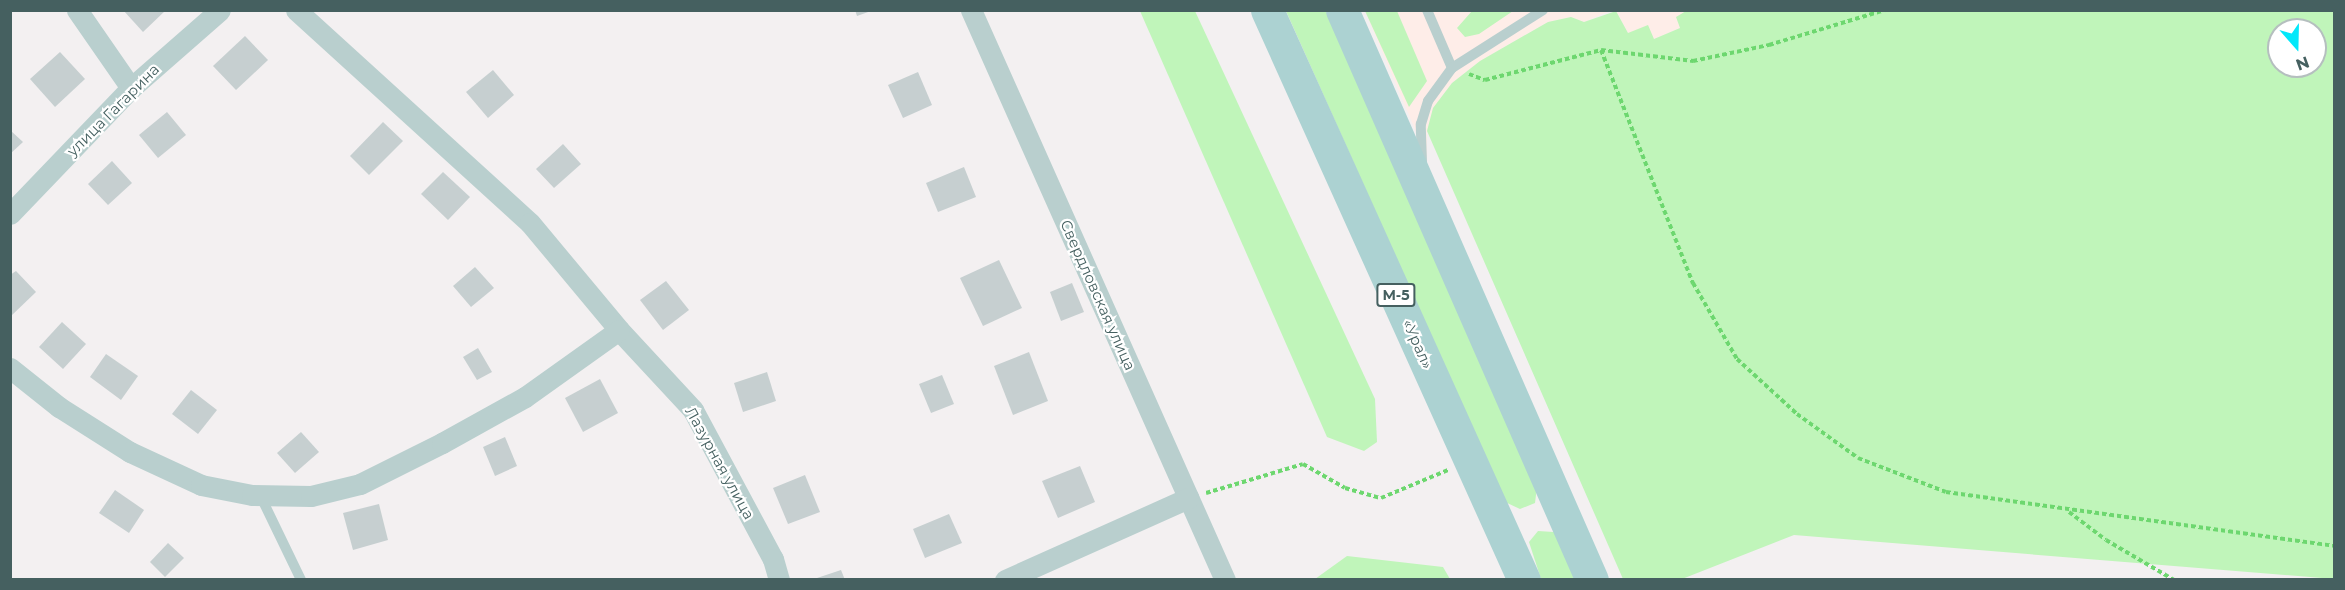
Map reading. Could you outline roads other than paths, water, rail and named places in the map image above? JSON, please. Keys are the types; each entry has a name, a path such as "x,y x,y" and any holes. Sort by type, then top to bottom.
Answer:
{"main road":[{"name":"«Урал»","path":"1267,10 1524,579"},
{"path":"1342,10 1592,579"}],"street":[{"path":"77,10 131,88"},
{"name":"улица Гагарина","path":"10,214 131,88 220,10"},
{"name":"Лазурная улица","path":"296,10 530,223 620,330 693,410 773,559 779,579"},
{"name":"Свердловская улица","path":"971,10 1225,579"},
{"path":"10,368 59,406 129,452 201,485 260,495 311,496 360,484 525,397 620,330"},
{"path":"1005,579 1188,498"}],"lane":[{"path":"1427,10 1452,68"},
{"path":"1423,195 1421,124 1428,101 1452,68 1543,10"},
{"path":"260,495 301,579"}]}
